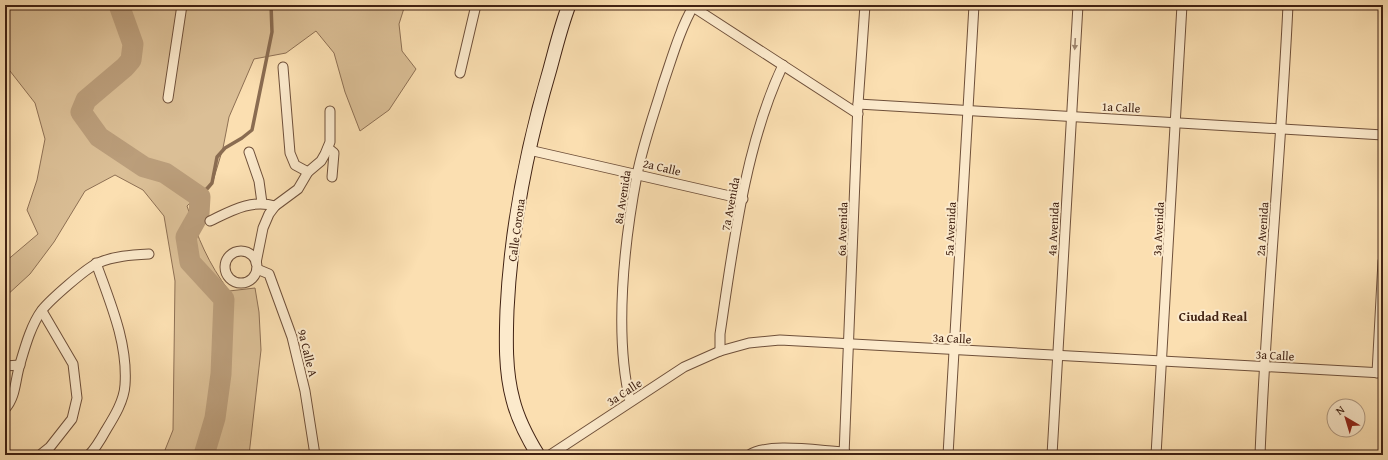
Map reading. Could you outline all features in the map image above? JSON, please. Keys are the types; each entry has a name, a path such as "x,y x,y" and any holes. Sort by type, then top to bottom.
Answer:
{"street":[{"path":"168,98 182,5"},
{"path":"460,74 476,5"},
{"name":"Calle Corona","path":"538,455 519,420 512,399 506,342 511,255 529,150 542,96 569,5"},
{"name":"6a Avenida","path":"844,453 858,104 865,5"},
{"name":"5a Avenida","path":"948,455 974,5"},
{"name":"4a Avenida","path":"1052,455 1078,5"},
{"name":"3a Avenida","path":"1156,455 1182,5"},
{"name":"2a Avenida","path":"1260,455 1264,366 1282,128 1288,5"},
{"path":"692,6 858,114"},
{"name":"8a Avenida","path":"630,401 626,386 623,350 623,286 637,174 671,59 692,6"},
{"name":"7a Avenida","path":"720,351 720,334 743,199 758,133 775,82 783,65"},
{"path":"283,66 290,153 295,165 308,172"},
{"name":"1a Calle","path":"858,104 1383,135"},
{"path":"210,221 246,205 262,203 275,206 298,188 308,172 321,161 328,148 330,142 330,111"},
{"path":"328,148 334,153 332,177"},
{"name":"2a Calle","path":"529,150 743,199"},
{"path":"249,152 259,181 262,203"},
{"name":"9a Calle A","path":"275,206 269,214 263,228 257,266 269,274 292,337 305,391 315,455"},
{"path":"5,410 12,402 20,365 30,334 42,310 84,271 96,264 113,258 149,254"},
{"path":"1380,373 1383,260"},
{"path":"88,455 94,450 115,415 125,386 125,363 120,333 96,264"},
{"path":"40,455 50,447 72,419 77,398 73,364 42,310"},
{"name":"3a Calle","path":"550,455 630,401 684,367 720,351 749,343 780,340 1380,373"},
{"path":"5,366 20,365"},
{"path":"749,455 756,450 770,448 844,453"}],"shaded area":[{"path":"5,5 405,5 399,24 402,51 416,69 389,110 360,131 345,92 334,53 316,31 286,53 254,59 229,117 223,148 213,181 187,206 204,250 229,291 255,288 259,312 261,350 249,455 163,455 173,430 175,281 164,216 143,190 115,175 85,191 54,242 30,274 5,297 5,262 38,234 27,210 37,180 45,139 35,103 10,71 5,67"}],"waterway":[{"path":"119,5 133,44 131,60 125,67 86,100 81,112 99,137 144,167 165,173 200,197 199,214 186,237 190,262 224,299 221,374 215,418 204,455"},
{"path":"200,197 212,183 217,157 225,148 252,130 272,32 271,5"}],"district":[{"name":"Ciudad Real","path":"1213,316"}]}
